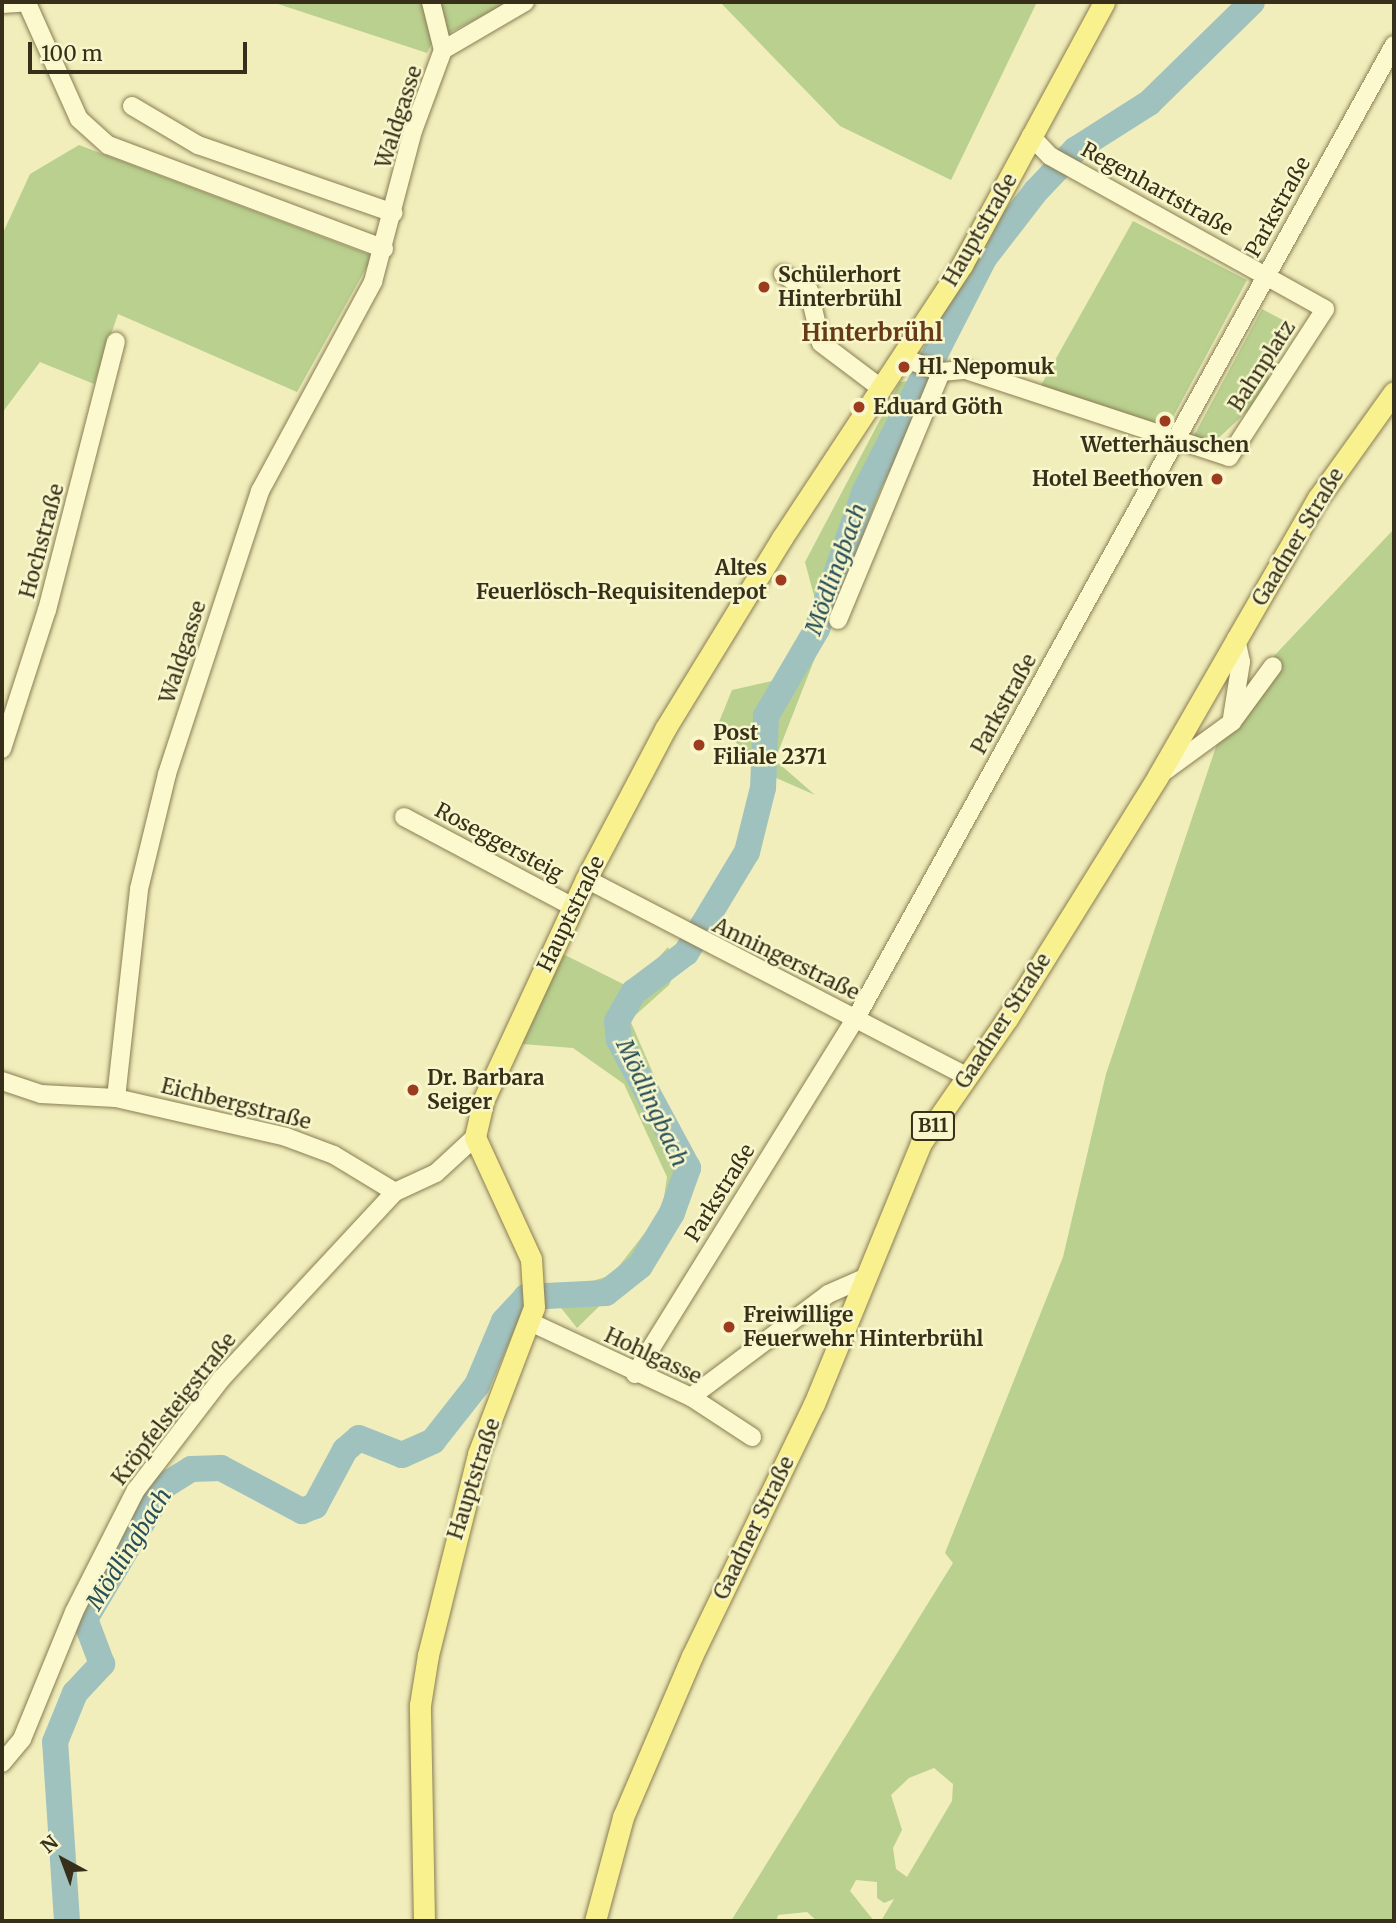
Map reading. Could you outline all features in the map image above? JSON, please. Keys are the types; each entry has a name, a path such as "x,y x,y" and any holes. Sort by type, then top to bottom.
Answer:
{"main road":[{"name":"Hauptstraße","path":"424,1921 420,1705 428,1655 478,1454 533,1307 531,1259 475,1137 483,1101 586,880 725,630 882,389 909,360 1104,2"},
{"name":"Gaadner Straße","path":"595,1921 624,1817 867,1277 921,1143 968,1077 1158,776 1318,498 1394,392"}],"street":[{"path":"2,4 27,2 79,119 108,145 384,249"},
{"path":"431,2 443,50"},
{"name":"Waldgasse","path":"116,1098 139,889 171,761 260,491 373,282 443,50 525,2"},
{"name":"Parkstraße","path":"635,1374 856,1018 1394,45"},
{"path":"132,106 198,145 393,213"},
{"name":"Regenhartstraße","path":"1031,136 1050,156 1265,276"},
{"path":"783,274 809,290 821,343 882,389"},
{"name":"Bahnplatz","path":"1175,443 1229,457 1325,309 1265,276"},
{"name":"Hochstraße","path":"2,749 47,610 116,342"},
{"path":"909,360 938,370 966,370 1175,443"},
{"path":"838,620 938,370"},
{"path":"1232,722 1241,662 1237,639"},
{"path":"1158,776 1232,722 1273,666"},
{"name":"Roseggersteig","path":"404,817 573,907"},
{"name":"Anningerstraße","path":"586,880 709,947 856,1018 968,1077"},
{"name":"Eichbergstraße","path":"2,1081 41,1094 116,1098 286,1137 334,1155 395,1192"},
{"path":"395,1192 436,1172 475,1137"},
{"name":"Kröpfelsteigstraße","path":"2,1763 22,1739 74,1612 136,1490 222,1378 395,1192"},
{"path":"691,1397 828,1294 867,1277"},
{"name":"Hohlgasse","path":"533,1307 635,1374 691,1397 752,1437"}],"green space":[{"path":"272,2 510,2 433,41 427,53"},
{"path":"720,2 1037,2 951,180 840,126"},
{"path":"79,145 373,256 297,392 118,314 94,384 40,362 2,413 2,235 30,174"},
{"path":"1133,221 1247,280 1166,430 1040,387"},
{"path":"1262,309 1296,327 1268,374 1272,388 1209,447 1191,441"},
{"path":"924,379 775,760 815,795 760,771 719,722 732,690 785,678 820,618 805,562 900,382"},
{"path":"1394,529 1394,1921 881,1921 894,1899 884,1903 877,1898 877,1882 856,1880 850,1891 874,1921 817,1921 807,1912 778,1915 776,1921 731,1921 953,1563 945,1553 1063,1257 1106,1074 1226,717 1273,657","holes":["934,1768 953,1784 952,1801 907,1877 896,1869 893,1848 902,1830 891,1795 909,1778"]},
{"path":"668,947 677,968 669,985 630,1020 694,1168 625,1281 577,1328 550,1294 612,1275 662,1211 667,1177 624,1084 573,1048 522,1044 561,953 631,988"}],"waterway":[{"name":"Mödlingbach","path":"67,1921 55,1742 75,1693 102,1664 85,1619 164,1486 191,1469 221,1468 302,1511 315,1506 345,1450 359,1438 402,1455 433,1441 477,1385 504,1321 526,1297 606,1293 640,1266 672,1213 688,1168 619,1040 617,1021 634,992 686,953 747,852 763,788 766,716 817,629 864,493 985,257 1036,191 1075,150 1149,103 1252,2"}],"place":[{"name":"Schülerhort Hinterbrühl","path":"764,287"},
{"name":"Hl. Nepomuk","path":"904,367"},
{"name":"Eduard Göth","path":"859,407"},
{"name":"Wetterhäuschen","path":"1165,421"},
{"name":"Hotel Beethoven","path":"1217,479"},
{"name":"Altes Feuerlösch-Requisitendepot","path":"781,580"},
{"name":"Post Filiale 2371","path":"699,745"},
{"name":"Dr. Barbara Seiger","path":"413,1090"},
{"name":"Freiwillige Feuerwehr Hinterbrühl","path":"729,1327"}],"district":[{"name":"Hinterbrühl","path":"872,333"}]}
